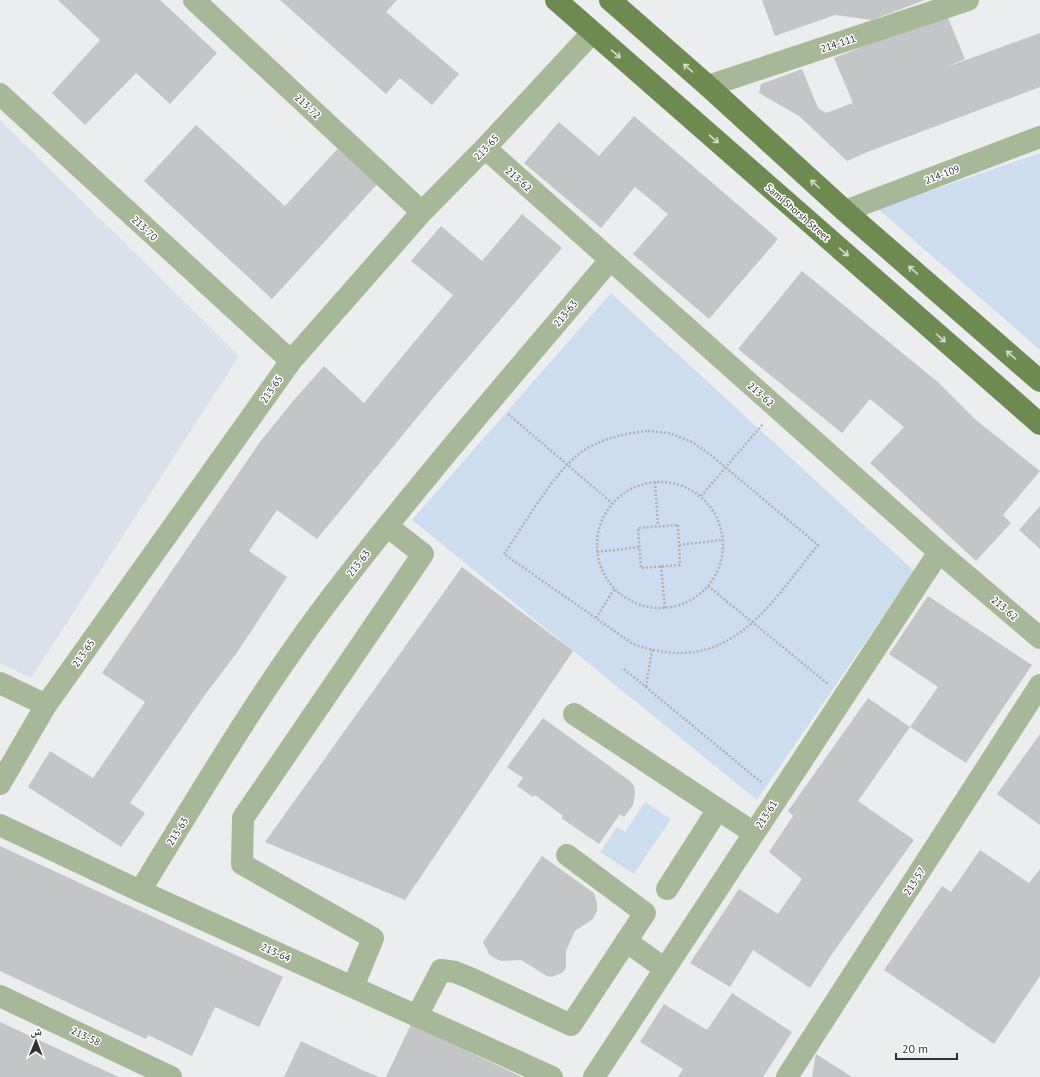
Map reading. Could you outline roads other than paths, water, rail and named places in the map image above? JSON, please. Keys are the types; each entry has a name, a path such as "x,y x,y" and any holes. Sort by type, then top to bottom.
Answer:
{"main road":[{"name":"Sami Shorsh Street","path":"556,0 1040,424"},
{"path":"610,0 845,210 1040,381"}],"street":[{"name":"213-72","path":"194,0 422,212"},
{"name":"214-111","path":"708,86 968,0"},
{"name":"213-65","path":"0,784 46,705 291,361 422,212 485,148 592,32"},
{"name":"213-70","path":"0,94 291,361"},
{"name":"214-109","path":"845,210 1040,137"},
{"name":"213-62","path":"485,148 939,552 1040,638"},
{"name":"213-63","path":"140,891 258,702 329,600 387,526 610,260"},
{"path":"353,987 373,938 242,864 243,818 423,554 387,526"},
{"name":"213-61","path":"594,1077 939,552"},
{"path":"0,683 46,705"},
{"name":"213-57","path":"787,1077 1040,685"},
{"path":"574,714 754,833"},
{"path":"667,889 718,808"},
{"name":"213-64","path":"0,825 140,891 552,1077"},
{"path":"418,1016 441,970 454,972 470,978 571,1025 645,913 567,855"},
{"path":"626,941 665,969"},
{"name":"213-58","path":"0,996 171,1077"}]}
